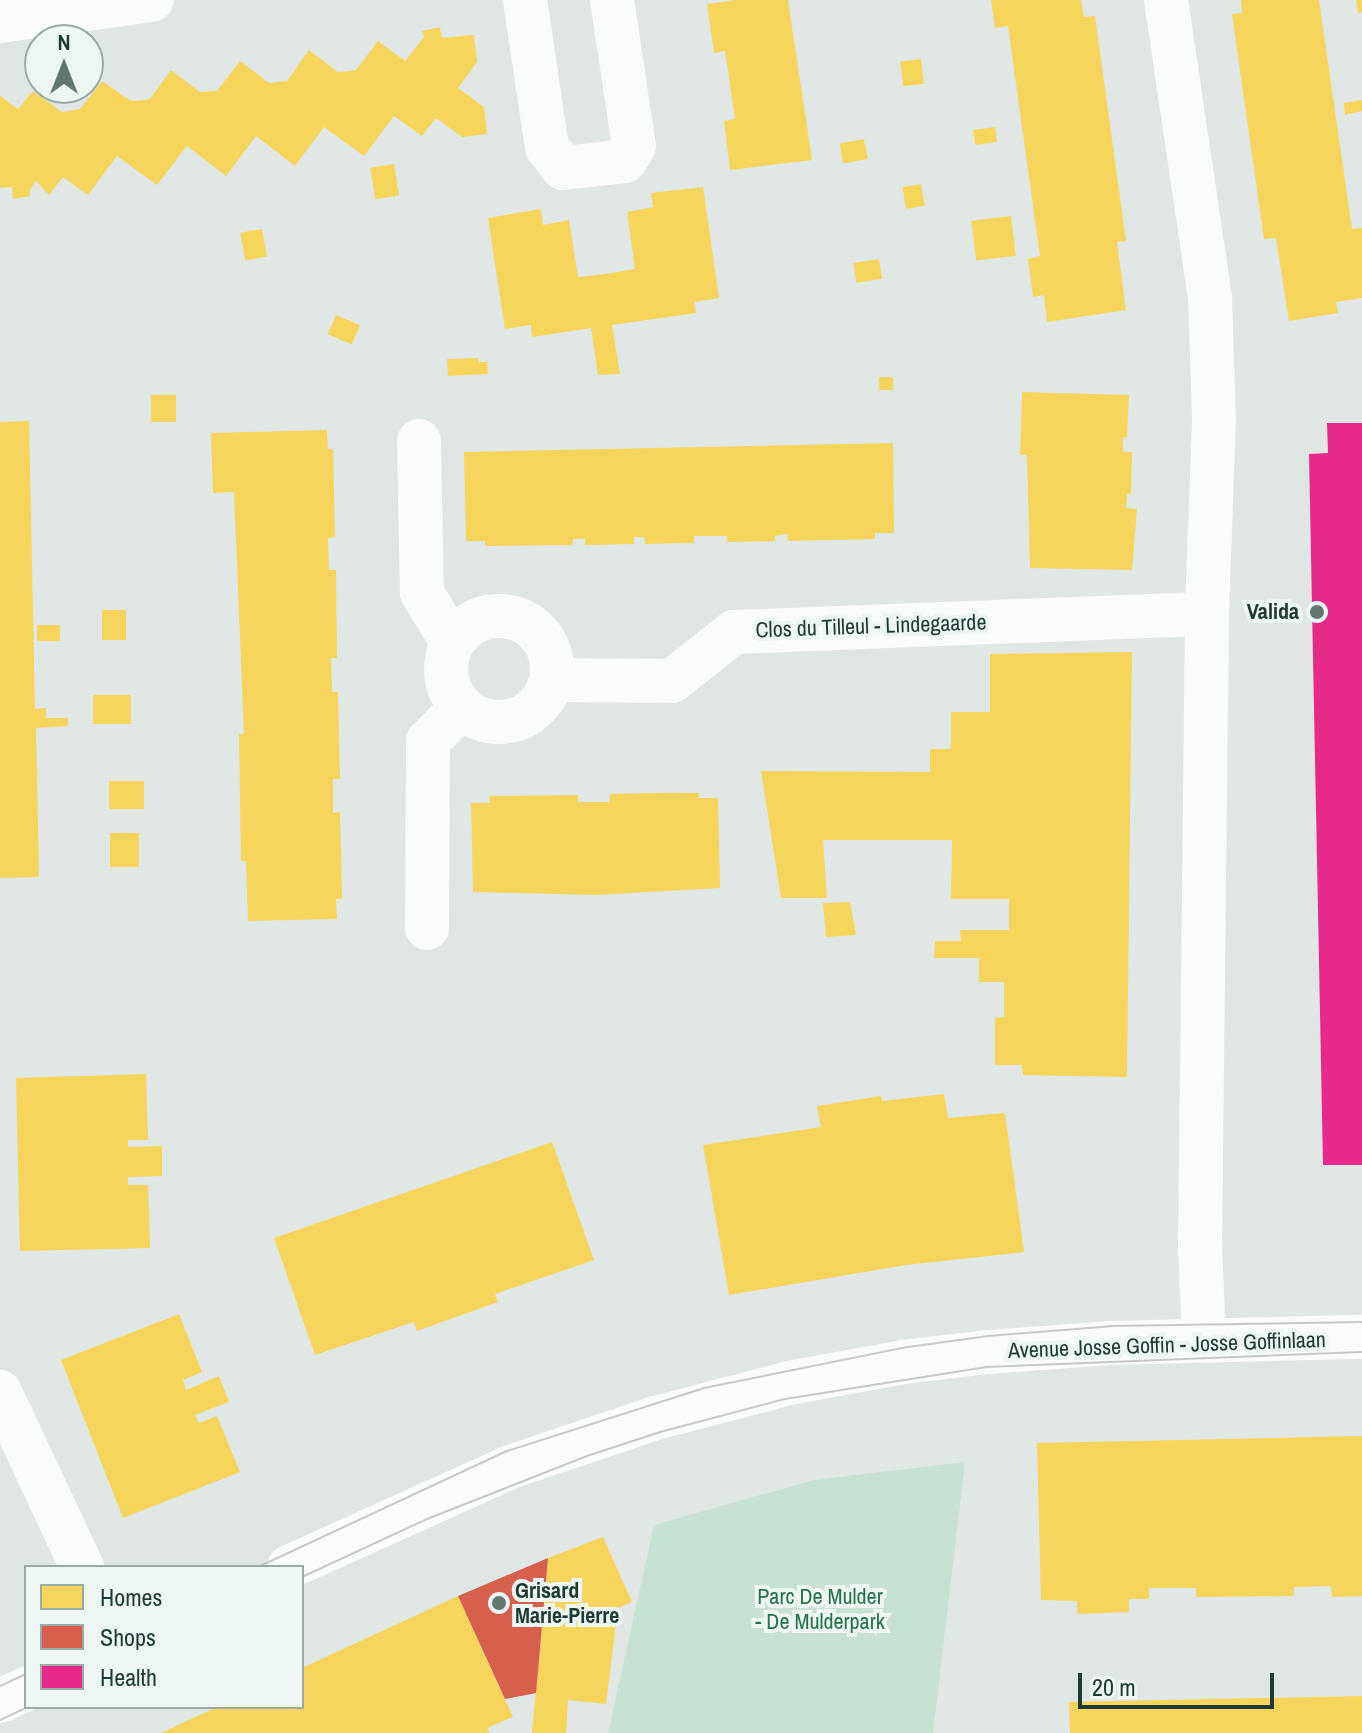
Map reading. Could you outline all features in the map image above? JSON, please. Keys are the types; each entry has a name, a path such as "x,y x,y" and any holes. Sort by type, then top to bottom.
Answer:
{"street":[{"path":"0,21 152,0"},
{"path":"525,0 547,147 563,168 625,161 634,146 612,0"},
{"path":"1166,0 1210,297 1214,420 1207,614 1200,1246 1204,1340"},
{"path":"419,441 422,593 452,642"},
{"name":"Clos du Tilleul - Lindegaarde","path":"552,680 672,681 734,632 1207,614"},
{"path":"493,615 518,618 538,633 551,654 552,680 542,700 525,716 503,722 480,720 461,708 449,688 445,666 452,642 469,624 493,615"},
{"path":"427,928 428,741 461,708"},
{"name":"Avenue Josse Goffin - Josse Goffinlaan","path":"293,1565 513,1466 707,1403 789,1383 917,1361 1111,1343 1362,1337"},
{"path":"0,1392 81,1565"},
{"path":"0,1701 24,1690"}],"green space":[{"name":"Parc De Mulder - De Mulderpark","path":"965,1462 933,1733 608,1733 654,1525 814,1480"}],"building: Homes":[{"path":"736,0 788,0 812,160 730,170 724,121 735,119 725,51 714,53 707,4"},
{"path":"991,0 1081,0 1084,17 1095,16 1126,241 1117,242 1126,310 1047,322 1044,295 1033,297 1028,259 1040,256 1008,26 995,28"},
{"path":"1241,0 1319,0 1352,229 1362,228 1362,298 1336,302 1338,313 1289,321 1276,238 1264,239 1232,14 1242,13"},
{"path":"1356,0 1362,0 1362,12 1358,13"},
{"path":"440,27 442,38 474,35 477,62 458,88 484,107 487,134 462,137 436,118 422,136 394,116 364,156 324,127 295,166 256,136 226,176 187,146 157,185 117,156 88,195 63,177 49,195 36,181 30,196 13,199 12,187 0,188 0,96 18,109 24,102 51,104 62,112 80,109 84,104 104,104 104,82 131,101 144,100 150,99 171,70 200,92 217,91 240,61 269,83 287,81 309,50 338,72 356,70 378,41 405,61 424,37 422,31"},
{"path":"921,59 924,84 903,86 900,62"},
{"path":"1362,100 1362,111 1345,115 1344,103"},
{"path":"995,127 997,142 975,145 973,130"},
{"path":"864,139 868,159 843,163 839,144"},
{"path":"394,164 399,196 375,199 370,168"},
{"path":"921,184 925,206 906,209 902,187"},
{"path":"703,187 719,298 694,302 696,313 612,325 620,374 598,375 591,328 532,337 531,325 505,329 488,218 541,209 543,225 569,220 578,277 605,274 635,269 627,212 653,207 651,193"},
{"path":"1011,216 1016,256 976,261 971,221"},
{"path":"262,229 267,257 245,260 240,233"},
{"path":"879,259 882,279 856,283 853,263"},
{"path":"336,315 360,325 352,344 328,334"},
{"path":"478,358 478,362 487,362 488,374 448,376 447,359"},
{"path":"879,377 893,377 893,390 879,390"},
{"path":"1022,392 1129,395 1127,438 1123,437 1123,452 1132,452 1131,494 1127,494 1126,508 1137,509 1132,570 1030,568 1027,455 1020,455"},
{"path":"151,395 176,395 176,422 151,422"},
{"path":"29,421 35,709 46,708 46,718 68,718 68,726 36,728 39,877 0,878 0,422"},
{"path":"327,430 328,449 333,449 335,537 328,538 329,570 336,570 337,658 331,658 332,692 338,692 340,779 333,779 333,813 340,812 342,899 336,899 337,919 248,921 246,861 241,861 239,734 244,734 234,492 213,493 211,433"},
{"path":"893,443 894,533 875,533 875,539 788,541 787,534 775,536 775,541 727,542 727,536 694,536 694,543 645,544 645,537 634,537 634,544 585,545 585,539 573,539 573,545 485,546 485,541 466,541 464,452"},
{"path":"102,610 126,610 126,640 102,640"},
{"path":"37,625 60,625 60,641 37,641"},
{"path":"1132,652 1127,1077 1023,1075 1022,1065 995,1065 995,1018 1004,1017 1004,982 979,982 979,958 934,958 935,941 961,941 960,930 1009,930 1009,899 951,899 952,840 823,840 827,898 781,898 761,771 930,772 930,749 951,749 951,712 990,712 990,654"},
{"path":"93,695 131,695 131,724 93,724"},
{"path":"109,781 144,781 144,809 109,809"},
{"path":"699,793 699,798 718,798 720,888 596,895 473,892 471,803 490,803 489,796 578,795 578,802 610,802 610,794"},
{"path":"110,833 139,833 139,867 110,867"},
{"path":"850,902 856,935 826,937 823,903"},
{"path":"146,1074 148,1140 128,1140 128,1147 162,1146 162,1176 128,1177 128,1185 148,1185 150,1248 20,1251 16,1078"},
{"path":"944,1094 948,1118 1005,1113 1024,1252 906,1265 729,1295 703,1145 821,1127 817,1106 881,1096 882,1101"},
{"path":"552,1142 594,1260 495,1294 498,1302 417,1331 414,1322 315,1355 274,1238"},
{"path":"179,1314 202,1372 183,1380 186,1390 219,1376 229,1402 195,1415 199,1423 217,1416 240,1472 123,1518 61,1360"},
{"path":"1362,1436 1362,1596 1332,1597 1331,1586 1294,1587 1294,1596 1196,1597 1196,1588 1149,1588 1149,1599 1129,1599 1129,1612 1077,1614 1077,1601 1041,1600 1037,1443"},
{"path":"603,1537 632,1602 618,1608 606,1704 568,1700 566,1733 532,1733 548,1558"},
{"path":"458,1596 513,1717 487,1728 490,1733 161,1733 213,1709 304,1709 304,1667"},
{"path":"1362,1696 1362,1733 1070,1733 1069,1702"}],"building: Shops":[{"path":"548,1558 536,1693 505,1699 458,1596"}],"building: Health":[{"path":"1327,423 1362,423 1362,1165 1323,1165 1309,454 1328,453"}],"tram line":[{"path":"262,1565 507,1451 704,1388 908,1347 988,1336 1111,1326 1362,1322"},
{"path":"304,1576 427,1519 587,1456 660,1432 785,1399 986,1367 1362,1352"},
{"path":"0,1686 24,1675"},
{"path":"0,1720 24,1709"}],"place":[{"name":"Valida","path":"1317,612"},
{"name":"Grisard Marie-Pierre","path":"499,1603"}]}
